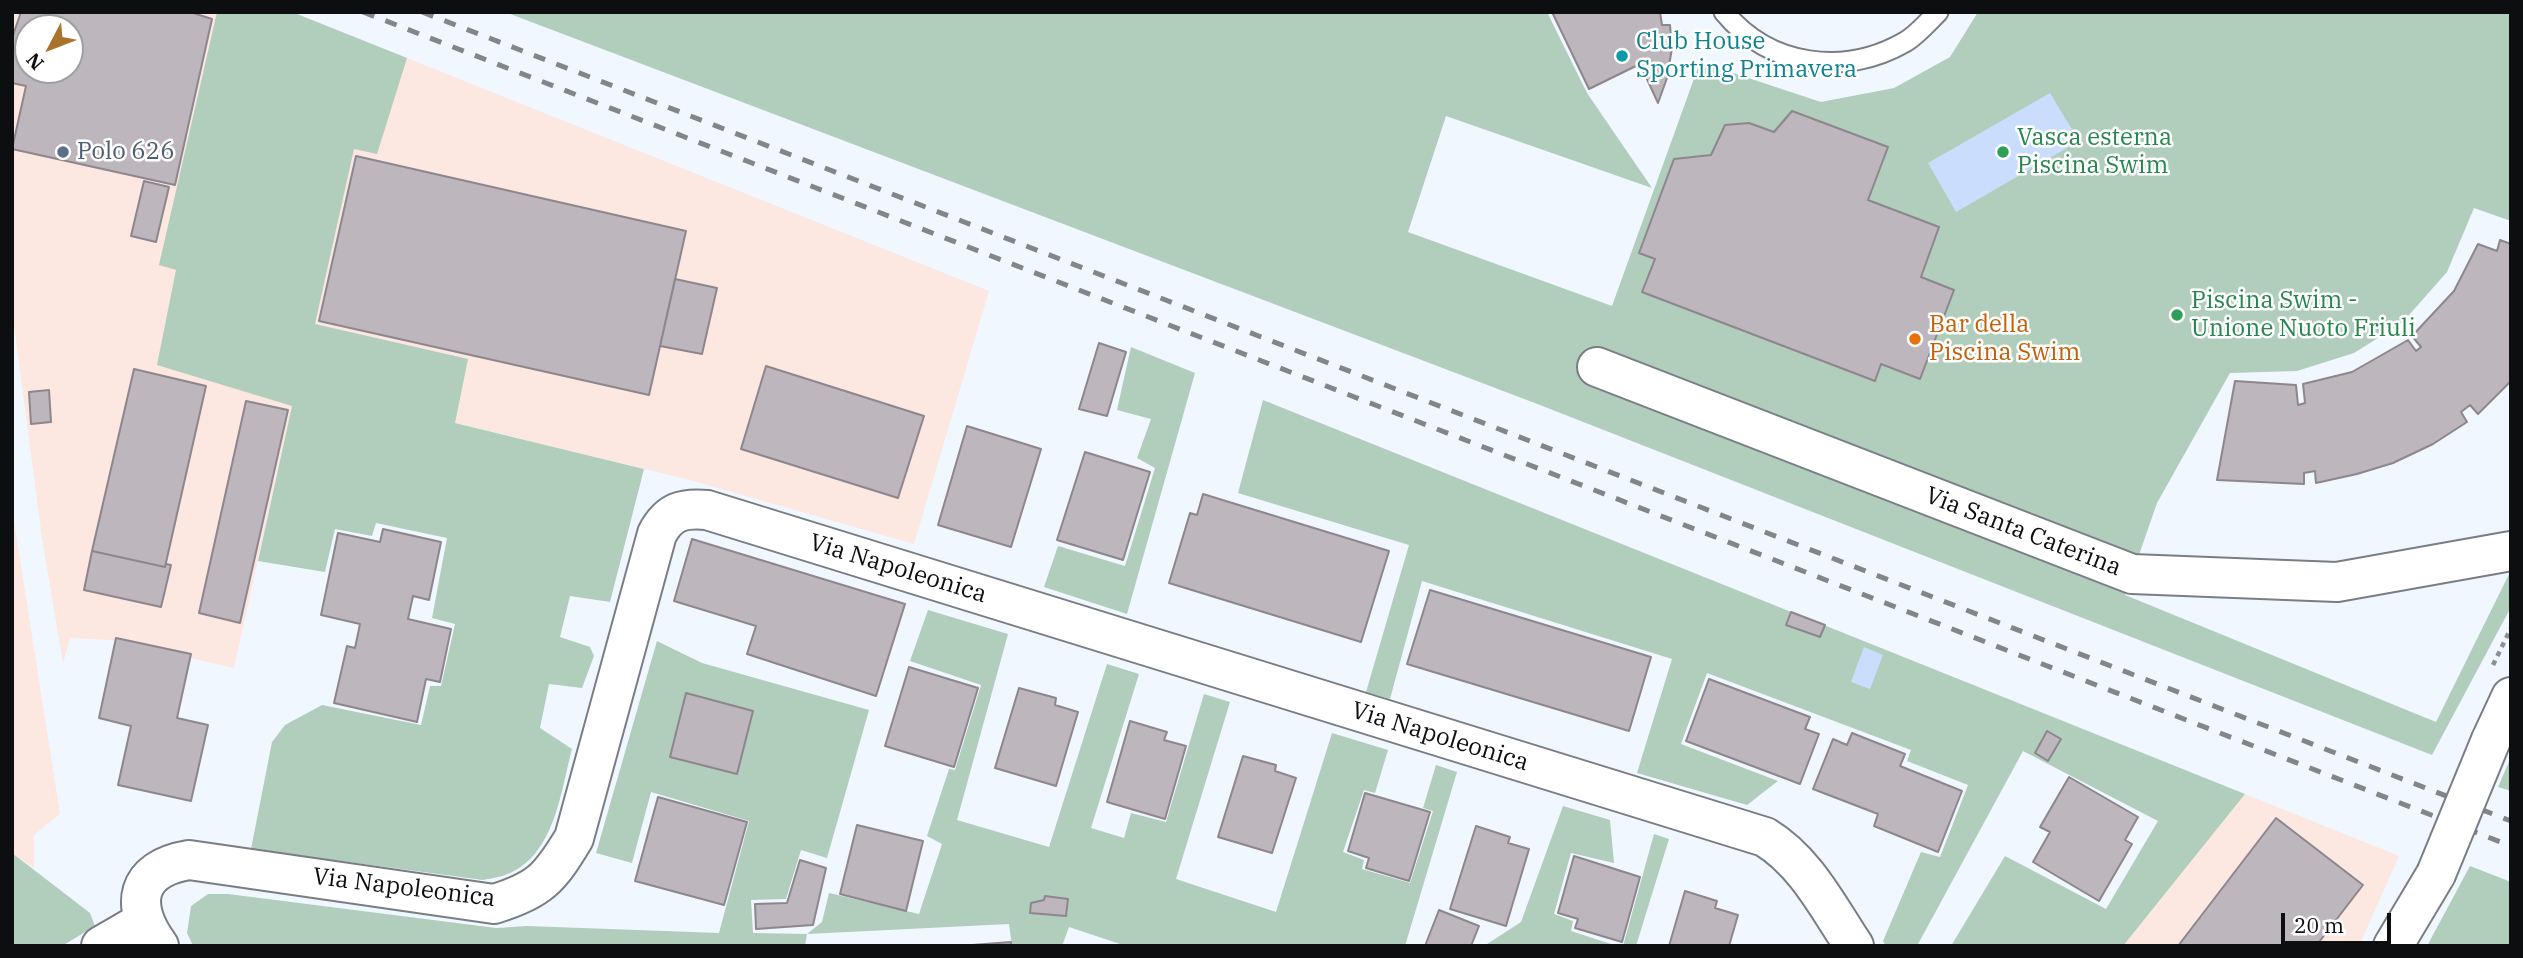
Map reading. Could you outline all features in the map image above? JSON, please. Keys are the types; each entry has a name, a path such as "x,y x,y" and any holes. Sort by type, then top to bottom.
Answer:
{"street":[{"name":"Via Santa Caterina","path":"1597,367 2132,574 2337,582 2511,551"},
{"name":"Via Napoleonica","path":"101,946 149,918 175,862 189,860 494,904 524,895 554,872 574,838 657,534 665,518 684,509 707,510 1765,837 1786,850 1803,870 1854,946"},
{"path":"2393,946 2436,874 2503,720"}],"lane":[{"path":"1724,12 1739,31 1778,54 1821,64 1866,59 1907,41 1938,12"}],"shaded area":[{"path":"12,12 292,12 989,291 914,544 686,479 297,384 234,668 111,640 70,638 63,663 42,538 12,310"},
{"path":"12,508 60,814 34,835 34,868 12,853"},
{"path":"2245,794 2399,856 2359,946 2123,946"}],"green space":[{"path":"217,12 292,12 407,58 377,154 354,149 315,324 468,359 455,423 644,469 610,602 570,596 560,637 590,647 594,656 582,688 549,684 540,728 572,749 554,819 537,851 525,864 504,876 483,880 251,849 272,742 285,725 322,705 421,725 430,686 441,686 455,624 432,618 447,538 376,523 372,536 335,529 325,572 258,561 292,406 157,365 176,270 159,265"},
{"path":"505,12 1547,12 1587,93 1652,188 1446,116 1408,232 1612,306 1700,62 1821,102 1894,88 1950,57 1978,12 2511,12 2511,221 2474,208 2447,272 2402,323 2354,353 2297,371 2230,373 2157,503 2125,595 2436,722 2511,570 2511,607 2432,755 1540,405"},
{"path":"1131,347 1195,373 1127,614 1044,587 1058,546 1125,566 1155,468 1137,458 1151,419 1117,410"},
{"path":"1263,400 2245,794 2123,946 1951,946 2005,856 2106,909 2158,821 2023,751 1917,946 1886,946 1883,941 1921,852 1940,857 1968,785 1907,761 1911,750 1707,673 1681,744 1778,781 1747,805 1637,773 1672,659 1422,581 1390,699 1366,692 1409,545 1238,493"},
{"path":"928,610 1008,634 957,820 1049,847 1107,664 1139,674 1091,828 1124,838 1131,813 1166,822 1204,694 1230,702 1176,879 1276,912 1332,733 1388,750 1375,793 1364,790 1343,852 1364,860 1362,869 1410,883 1433,811 1423,808 1436,765 1457,772 1405,946 1126,946 1069,927 1062,946 1012,946 1009,924 807,934 822,922 829,893 919,914 942,844 927,836 949,769 955,770 981,685 910,661"},
{"path":"657,641 702,663 869,710 827,858 801,850 786,899 751,900 753,933 807,934 805,946 193,946 187,933 191,906 208,894 228,894 496,928 527,926 719,933 749,821 651,792 632,863 596,853"},
{"path":"2511,757 2511,791 2498,787"},
{"path":"1563,806 1610,820 1614,863 1571,853 1554,914 1573,921 1571,931 1617,946 1484,946 1521,922"},
{"path":"1654,834 1669,839 1636,946 1623,946"},
{"path":"12,853 90,913 95,926 62,946 12,946"},
{"path":"2470,866 2511,882 2511,946 2427,946"}],"water":[{"name":"Vasca esterna Piscina Swim","path":"2050,93 2079,141 1956,212 1928,163"},
{"path":"1864,647 1883,655 1870,689 1851,682"}],"building":[{"path":"21,12 190,12 212,19 175,185 12,149 26,86 17,84 84,84 84,14 20,14"},
{"name":"Club House Sporting Primavera","path":"1552,12 1660,12 1662,25 1670,25 1672,48 1667,78 1658,103 1640,64 1589,89"},
{"path":"14,32 14,83 12,38"},
{"path":"1792,111 1888,147 1868,200 1939,227 1921,277 1954,290 1920,379 1881,364 1875,381 1642,292 1655,259 1639,253 1674,159 1711,155 1725,125 1749,123 1774,132"},
{"path":"356,156 686,231 649,395 319,321"},
{"path":"144,181 169,187 156,242 131,236"},
{"path":"2500,240 2511,244 2511,381 2478,414 2470,405 2461,412 2467,422 2433,444 2393,463 2357,474 2316,483 2315,471 2304,473 2304,484 2217,480 2235,381 2296,385 2298,405 2305,403 2303,384 2352,372 2408,340 2416,351 2421,347 2412,336 2454,291 2478,244 2497,251"},
{"path":"675,279 717,288 702,354 660,346"},
{"path":"1099,343 1126,352 1107,416 1079,409"},
{"path":"766,366 924,416 898,498 741,449"},
{"path":"134,369 206,386 165,567 92,551"},
{"path":"49,390 51,422 31,424 29,392"},
{"path":"246,401 288,410 240,623 199,613"},
{"path":"967,426 1041,449 1011,547 938,525"},
{"path":"1085,452 1150,472 1123,560 1057,540"},
{"path":"1203,494 1389,551 1361,642 1169,583 1190,513 1197,515"},
{"path":"383,529 441,542 429,600 413,596 408,619 451,629 440,682 426,679 417,722 334,703 347,646 355,648 360,624 321,615 338,533 380,542"},
{"path":"692,539 905,604 876,696 747,654 756,626 674,601"},
{"path":"92,551 165,567 166,564 171,565 161,607 84,590"},
{"path":"1430,590 1651,657 1629,731 1407,664"},
{"path":"1791,612 1825,625 1820,637 1786,625"},
{"path":"116,638 191,654 177,718 208,725 191,801 118,785 131,726 99,718"},
{"path":"909,667 978,688 954,767 885,746"},
{"path":"1709,679 1810,717 1805,729 1819,734 1800,784 1686,741"},
{"path":"1019,688 1056,698 1055,705 1078,712 1056,786 995,768"},
{"path":"686,693 753,711 737,774 670,757"},
{"path":"1130,721 1167,732 1164,740 1186,746 1165,819 1107,802"},
{"path":"2047,731 2061,739 2048,761 2035,753"},
{"path":"1852,733 1905,754 1900,766 1962,791 1938,852 1874,826 1878,814 1813,789 1833,739 1847,745"},
{"path":"1243,756 1276,765 1275,771 1296,778 1272,853 1218,837"},
{"path":"2069,777 2138,817 2125,840 2132,844 2099,901 2033,862 2050,832 2040,827"},
{"path":"1365,793 1430,812 1409,881 1366,868 1369,858 1348,851"},
{"path":"658,797 747,822 724,905 635,881"},
{"path":"2276,818 2363,885 2316,946 2178,946"},
{"path":"857,825 923,841 906,911 840,894"},
{"path":"1476,826 1510,837 1508,843 1529,849 1506,926 1450,909"},
{"path":"1574,856 1640,877 1622,942 1575,928 1578,919 1558,913"},
{"path":"800,860 826,868 813,925 756,929 755,904 787,903"},
{"path":"1685,891 1717,901 1715,908 1738,915 1729,946 1669,946"},
{"path":"1045,896 1068,899 1066,916 1030,913 1031,903 1044,900"},
{"path":"1439,910 1479,926 1471,946 1425,946"},
{"path":"1011,942 1011,946 959,946"}],"railway":[{"path":"363,12 2511,846"},
{"path":"422,12 2511,821"}],"place":[{"name":"Club House Sporting Primavera","path":"1622,56"},
{"name":"Polo 626","path":"63,152"},
{"name":"Vasca esterna Piscina Swim","path":"2003,152"},
{"name":"Piscina Swim - Unione Nuoto Friuli","path":"2177,315"},
{"name":"Bar della Piscina Swim","path":"1915,339"}]}
